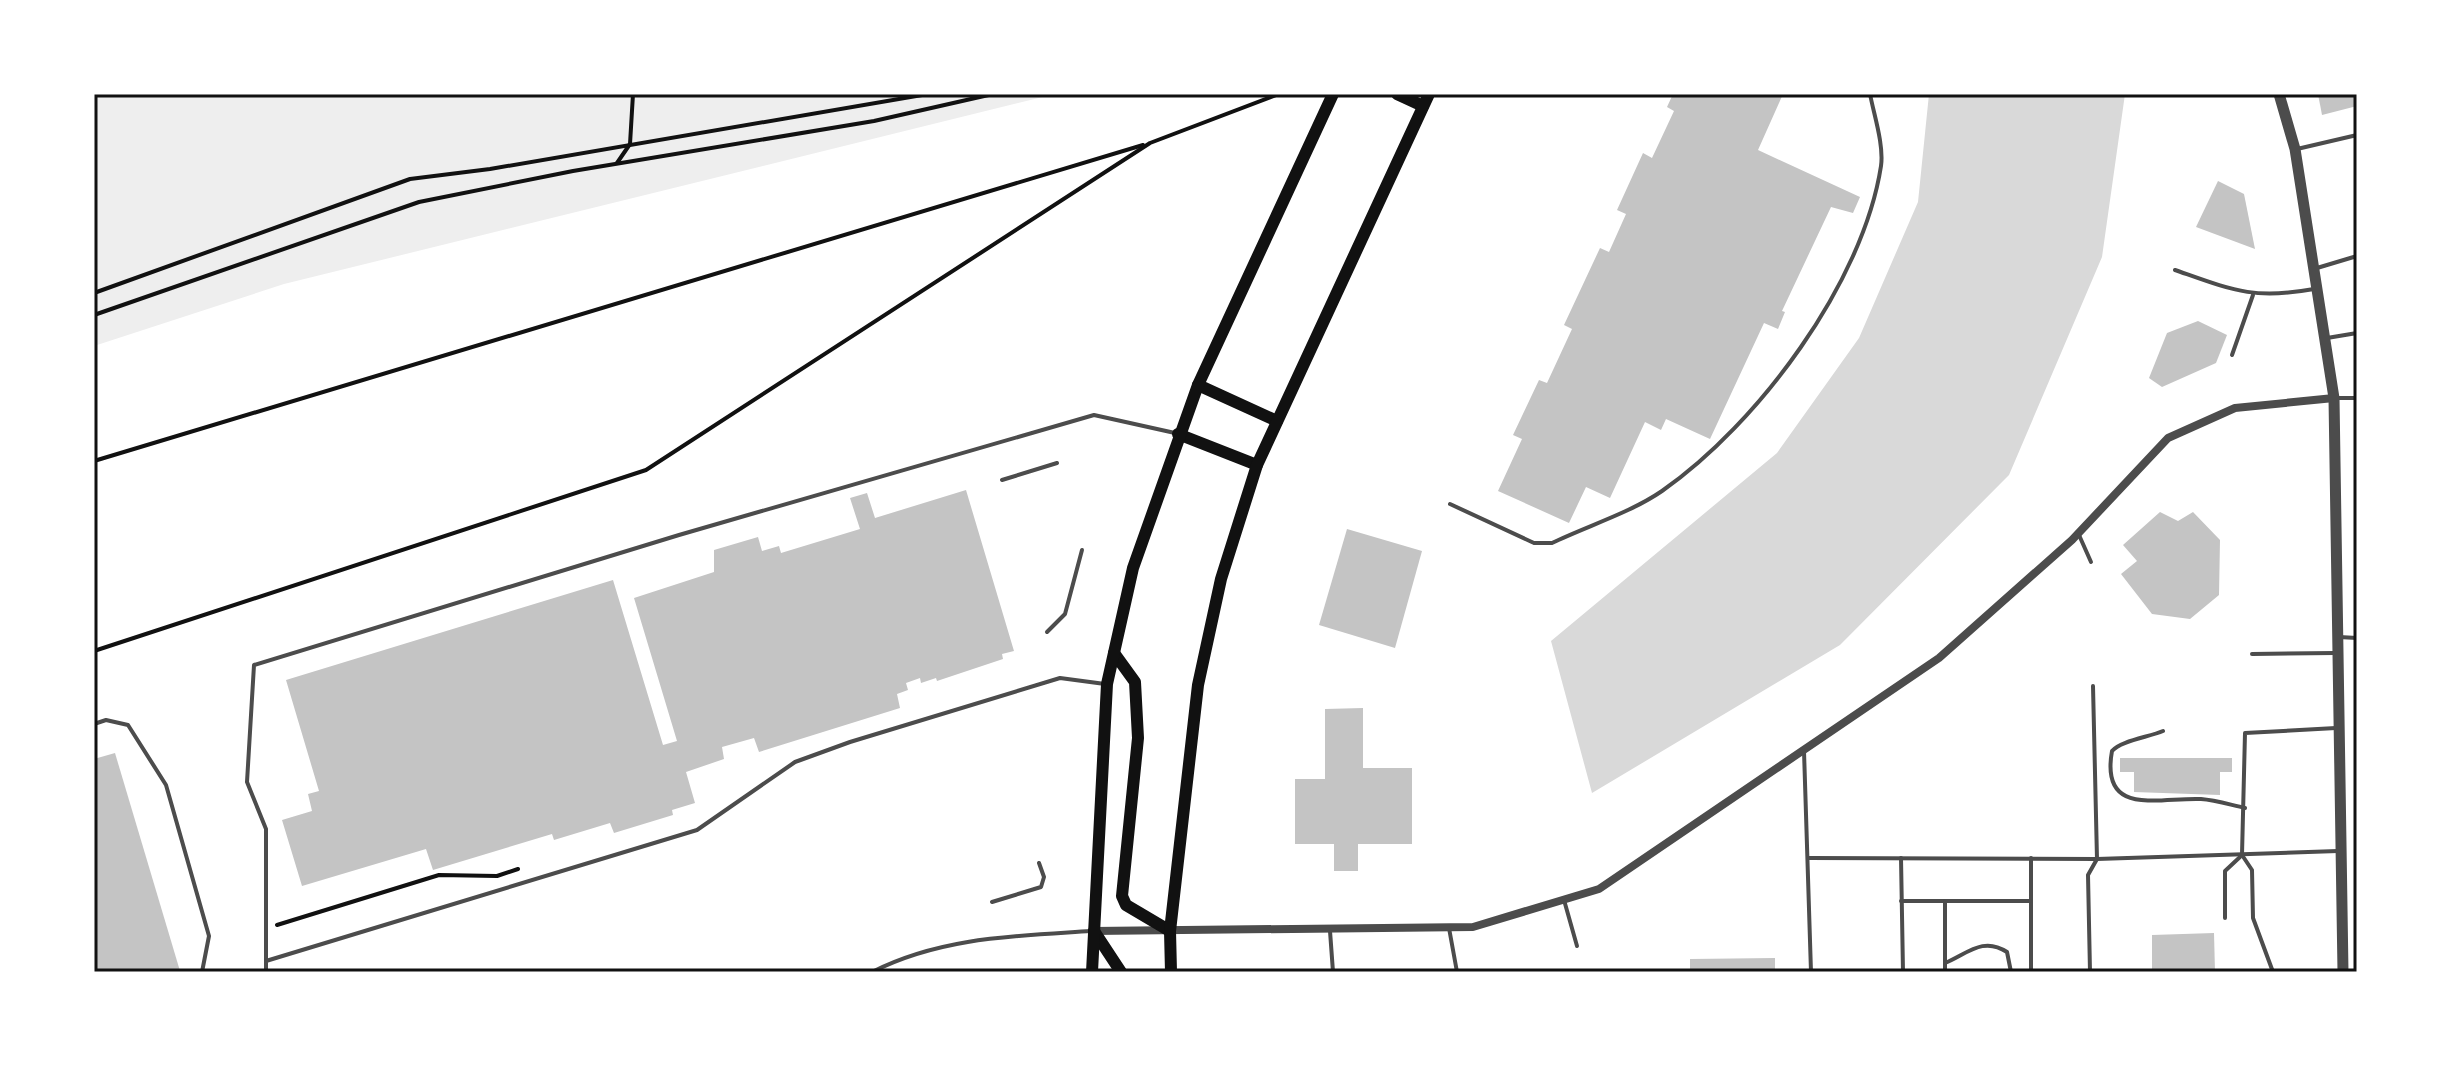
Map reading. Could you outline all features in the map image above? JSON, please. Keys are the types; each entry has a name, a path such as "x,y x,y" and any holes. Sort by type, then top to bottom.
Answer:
{"main road":[{"path":"1092,972 1107,684 1133,568 1178,434 1198,385 1333,94"},
{"path":"1171,972 1170,931 1198,685 1221,579 1257,465 1426,100 1397,94"},
{"path":"1198,385 1277,421"},
{"path":"1178,434 1257,465"},
{"path":"1114,653 1135,682 1138,738 1122,896 1126,905 1170,931"},
{"path":"1093,931 1121,972"}],"street":[{"path":"2279,94 2295,149 2334,398 2343,972"},
{"path":"1093,931 1473,927 1599,889 1804,746 1939,658 2078,533 2168,438 2235,408 2334,398"}],"lane":[{"path":"1450,504 1534,543 1552,543 1661,492 1731,430 1804,347 1861,240 1882,163 1870,94"},
{"path":"2295,149 2357,135"},
{"path":"2314,269 2357,256"},
{"path":"2175,270 2253,295 2275,296 2317,288"},
{"path":"2232,355 2253,295"},
{"path":"2324,339 2357,333"},
{"path":"2334,398 2357,398"},
{"path":"266,972 266,829 247,782 254,665 679,535 1094,415 1178,434"},
{"path":"1002,480 1057,463"},
{"path":"2078,533 2091,562"},
{"path":"1047,632 1065,614 1082,550"},
{"path":"2337,637 2357,638"},
{"path":"2252,654 2337,652"},
{"path":"266,961 697,830 795,762 850,742 1060,678 1107,684"},
{"path":"2090,972 2088,875 2097,859 2093,686"},
{"path":"94,724 106,720 128,725 166,785 209,936 202,972"},
{"path":"2273,972 2253,918 2252,870 2242,855 2245,733 2339,728"},
{"path":"2163,731 2138,742 2117,745 2112,751 2110,775 2119,792 2136,801 2203,799 2245,808"},
{"path":"1804,746 1811,972"},
{"path":"1809,858 2097,859 2341,851"},
{"path":"2225,918 2225,871 2242,855"},
{"path":"1901,858 1903,972"},
{"path":"2031,858 2031,972"},
{"path":"992,902 1041,887 1044,877 1039,863"},
{"path":"1564,900 1577,946"},
{"path":"1901,901 2031,901"},
{"path":"1945,901 1945,972"},
{"path":"1449,928 1457,972"},
{"path":"1330,929 1333,972"},
{"path":"872,972 912,953 972,939 1093,931"},
{"path":"1945,963 1984,945 2007,952 2011,972"}],"path":[{"path":"617,163 630,144 633,94"},
{"path":"94,293 410,179 928,94"},
{"path":"94,315 419,202 617,163 874,121 993,94"},
{"path":"94,461 1150,143 1279,94"},
{"path":"94,651 646,470 1150,143"},
{"path":"266,928 439,875 497,876 518,869"}],"shaded area":[{"path":"94,94 1055,94 284,284 94,346"},
{"path":"1929,94 2125,94 2102,257 2009,475 1840,645 1592,793 1551,641 1777,453 1859,338 1918,202"}],"building":[{"path":"1673,94 1783,94 1758,150 1860,197 1853,213 1831,207 1782,311 1785,312 1778,329 1764,323 1710,439 1666,419 1661,430 1645,422 1610,498 1586,487 1569,523 1498,491 1522,439 1513,435 1539,380 1547,383 1572,329 1564,325 1600,248 1609,252 1626,214 1617,210 1643,153 1652,158 1674,111 1667,107"},
{"path":"2318,94 2357,94 2357,106 2322,115"},
{"path":"2218,181 2244,194 2255,249 2196,227"},
{"path":"2198,321 2227,335 2216,363 2162,387 2149,378 2167,333"},
{"path":"966,490 1014,651 1002,654 1003,659 937,681 936,678 921,683 920,678 906,683 908,690 897,694 900,708 759,752 754,738 722,747 724,759 686,772 695,803 672,810 673,815 614,833 610,823 554,840 552,834 433,870 426,849 302,886 282,820 312,811 308,794 319,791 286,680 613,580 663,745 677,741 634,598 714,572 714,550 758,537 762,551 779,546 781,553 860,529 850,498 867,493 875,518"},
{"path":"2160,512 2178,521 2193,512 2220,540 2219,595 2190,619 2152,614 2121,574 2137,561 2123,545"},
{"path":"1347,529 1422,551 1395,648 1319,625"},
{"path":"1363,708 1363,768 1412,768 1412,844 1358,844 1358,871 1334,871 1334,844 1295,844 1295,779 1325,779 1325,709"},
{"path":"115,753 178,972 94,972 94,759"},
{"path":"2120,758 2232,758 2232,772 2220,772 2220,795 2134,792 2134,772 2120,772"},
{"path":"2214,933 2215,972 2152,972 2152,935"},
{"path":"1775,958 1775,972 1690,972 1690,959"}]}
